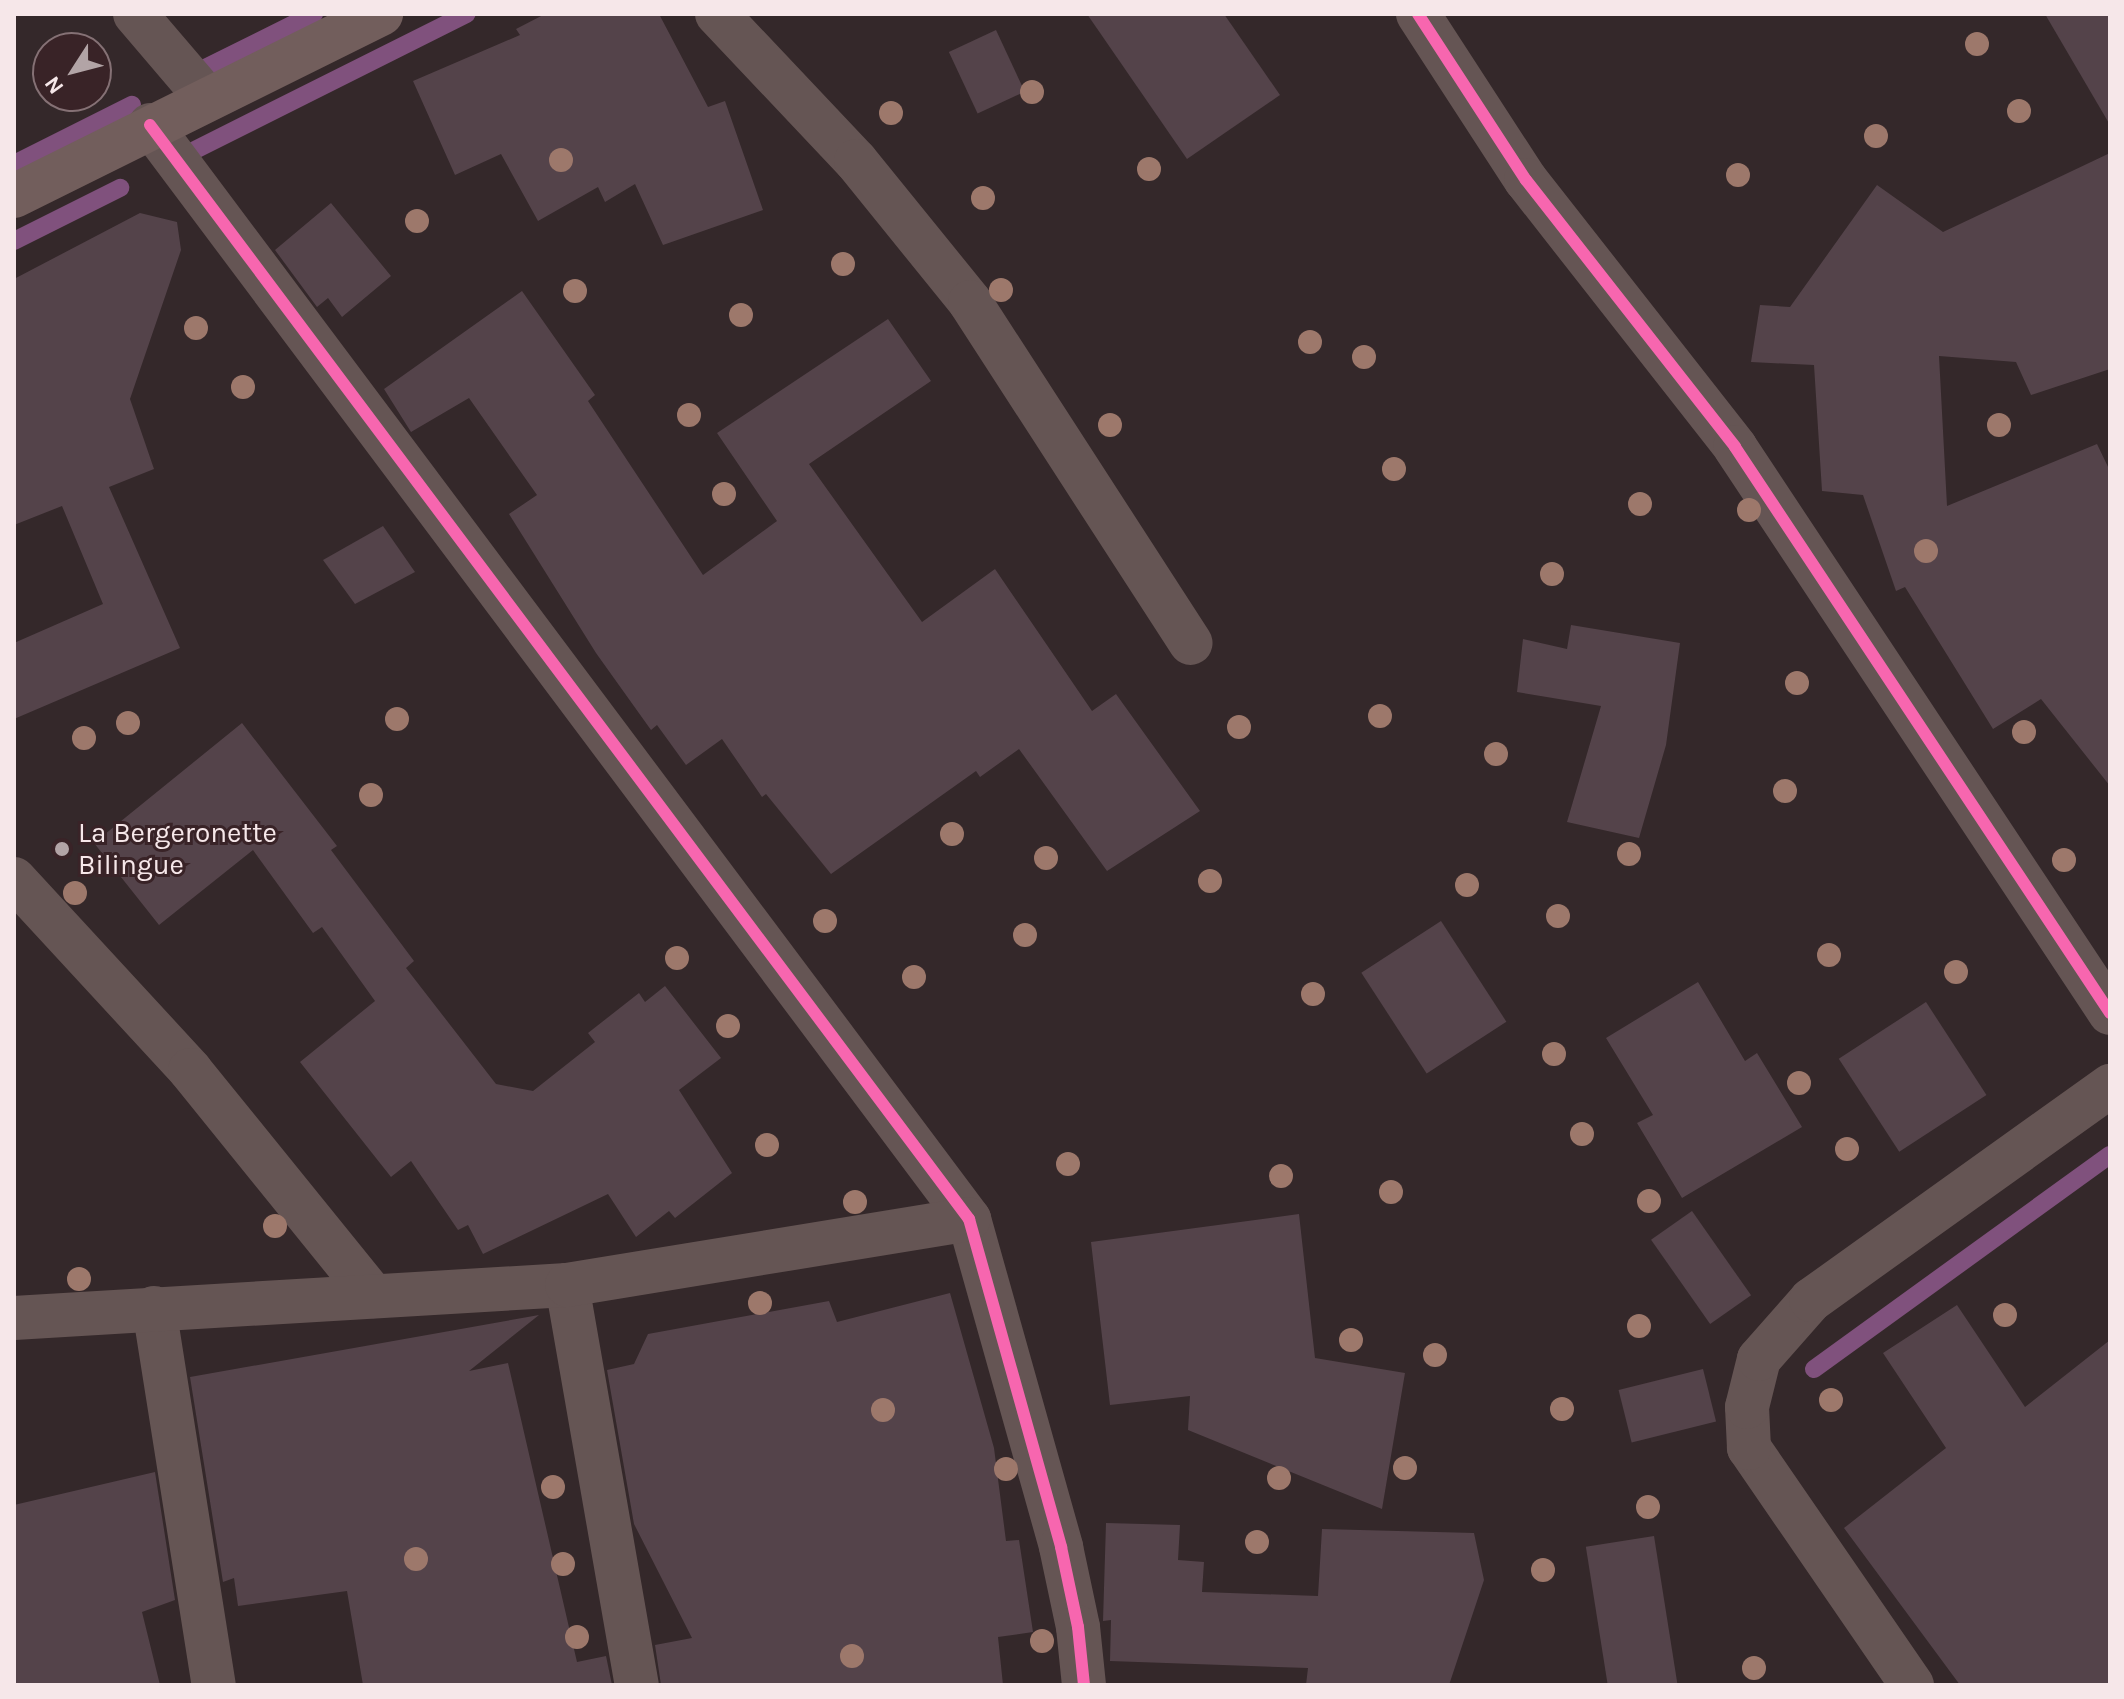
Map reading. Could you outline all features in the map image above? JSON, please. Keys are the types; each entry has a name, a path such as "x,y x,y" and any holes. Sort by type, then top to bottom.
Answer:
{"main road":[{"path":"14,196 206,97 381,14"}],"street":[{"path":"135,14 206,97"},
{"path":"717,14 856,161 970,302 1191,643"},
{"path":"1418,14 1526,180 1735,447 2110,1013"},
{"path":"150,125 969,1219 1061,1547 1078,1627 1084,1685"},
{"path":"14,879 190,1070 373,1296"},
{"path":"1912,1685 1749,1448 1747,1407 1759,1359 1811,1300 2110,1086"},
{"path":"14,1318 567,1285 969,1219"},
{"path":"567,1285 637,1685"},
{"path":"154,1308 214,1685"}],"building":[{"path":"545,14 659,14 708,107 725,101 763,210 663,245 635,184 605,202 598,187 538,221 501,154 455,175 413,81 520,35 516,29"},
{"path":"1087,14 1224,14 1280,95 1187,159"},
{"path":"2045,14 2110,14 2110,125"},
{"path":"996,30 1025,92 978,114 949,52"},
{"path":"2110,153 2110,369 2031,395 2016,362 1939,356 1947,506 2097,444 2110,471 2110,786 2041,699 1993,729 1905,587 1896,591 1863,495 1822,491 1814,365 1751,362 1760,305 1790,307 1877,185 1943,232"},
{"path":"331,203 391,276 342,317 328,298 317,307 275,250"},
{"path":"140,213 177,222 181,250 130,399 154,469 109,487 180,648 14,719 14,643 103,604 62,506 14,525 14,279"},
{"path":"522,291 595,395 588,401 703,575 777,521 717,433 888,319 931,381 809,464 922,622 995,569 1092,711 1116,694 1200,811 1107,871 1019,749 980,777 976,771 831,874 766,794 762,797 722,739 686,765 657,725 651,730 596,653 509,514 537,495 469,398 411,432 384,389"},
{"path":"383,526 415,572 355,604 323,560"},
{"path":"1571,625 1680,643 1666,745 1639,838 1567,822 1601,706 1517,692 1523,639 1567,649"},
{"path":"242,723 337,846 331,850 414,961 406,968 496,1084 533,1091 595,1042 588,1033 639,993 645,1002 665,986 721,1058 679,1090 732,1173 675,1218 669,1211 636,1237 608,1194 483,1254 468,1225 458,1230 411,1161 391,1177 300,1062 375,1001 322,927 313,933 253,850 159,925 94,843"},
{"path":"1441,921 1506,1022 1427,1073 1361,973"},
{"path":"1698,982 1745,1061 1757,1053 1802,1127 1682,1198 1637,1123 1653,1115 1606,1038"},
{"path":"1926,1002 1986,1095 1899,1152 1839,1059"},
{"path":"1692,1211 1751,1295 1710,1324 1651,1240"},
{"path":"1299,1214 1315,1358 1405,1373 1382,1509 1188,1430 1190,1396 1110,1405 1091,1242"},
{"path":"950,1293 994,1448 1006,1541 1019,1540 1033,1632 998,1637 1003,1685 661,1685 655,1645 692,1638 634,1524 607,1370 634,1364 648,1334 829,1301 837,1322"},
{"path":"1957,1305 2025,1407 2110,1340 2110,1685 1960,1685 1844,1528 1946,1448 1883,1353"},
{"path":"539,1315 469,1371 508,1363 577,1662 606,1656 612,1685 363,1685 347,1591 238,1606 234,1578 223,1582 190,1377"},
{"path":"1703,1369 1716,1421 1632,1442 1619,1390"},
{"path":"155,1472 175,1600 142,1612 160,1685 14,1685 14,1505"},
{"path":"1106,1523 1180,1525 1178,1560 1204,1562 1202,1592 1318,1596 1322,1529 1474,1533 1484,1580 1449,1685 1306,1685 1308,1668 1110,1661 1111,1620 1103,1621"},
{"path":"1654,1536 1678,1685 1608,1685 1586,1547"}],"waterway":[{"path":"203,69 314,14"},
{"path":"175,160 466,14"},
{"path":"14,164 132,105"},
{"path":"14,241 120,188"},
{"path":"1814,1369 2110,1155"}],"cycle path":[{"path":"1418,14 1526,180 1735,447 2110,1013"},
{"path":"150,125 969,1219 1061,1547 1078,1627 1084,1685"}],"place":[{"name":"La Bergeronette Bilingue","path":"62,849"}]}
